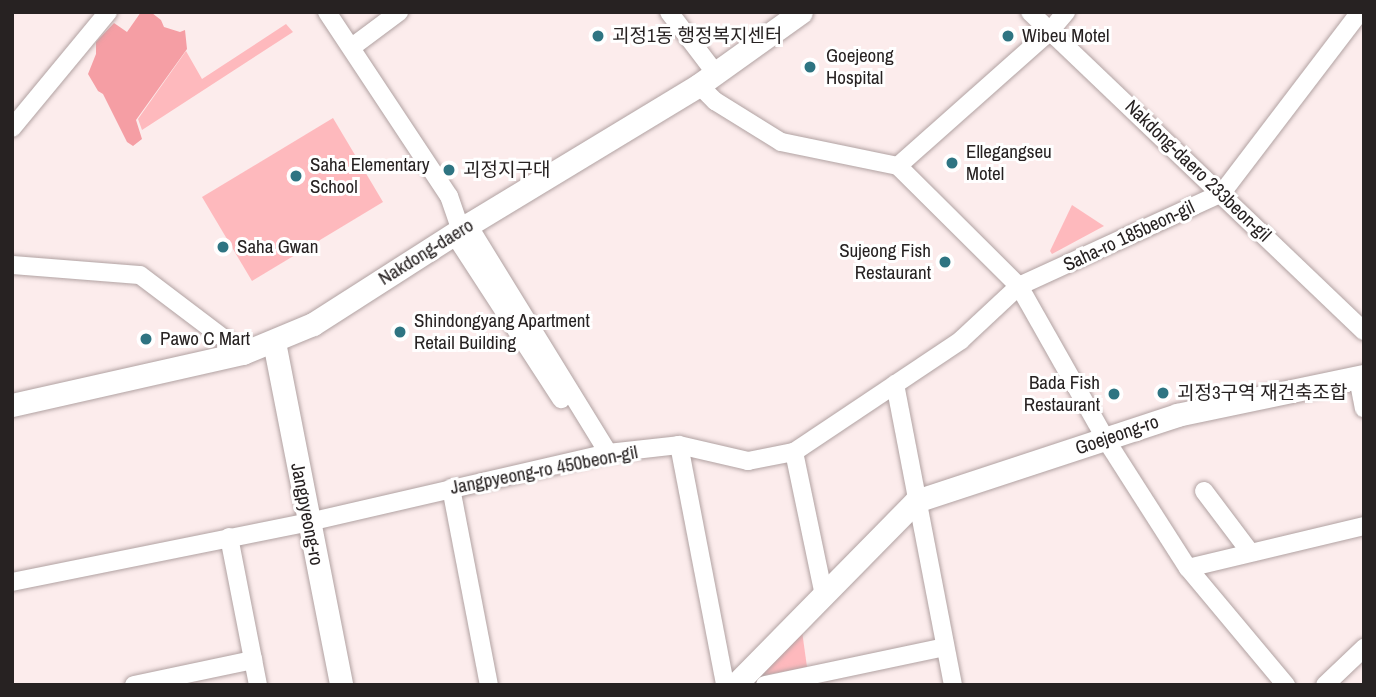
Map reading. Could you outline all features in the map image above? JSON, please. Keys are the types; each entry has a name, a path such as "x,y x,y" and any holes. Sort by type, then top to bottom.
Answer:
{"main road":[{"name":"Nakdong-daero","path":"12,405 243,353 313,324 707,79 795,15"},
{"name":"Jangpyeong-ro","path":"274,342 341,685"},
{"name":"Goejeong-ro","path":"735,685 916,501 1178,415 1361,377"}],"street":[{"path":"12,128 108,12"},
{"path":"327,12 449,196 461,230 603,455"},
{"path":"352,47 399,12"},
{"path":"669,12 707,79 715,101 781,142 898,166 1019,286 1106,440 1188,568 1286,685"},
{"name":"Nakdong-daero 233beon-gil","path":"1030,12 1364,331"},
{"path":"898,166 1050,31 1066,12"},
{"name":"Saha-ro 185beon-gil","path":"1019,286 1222,193 1360,12"},
{"path":"12,265 140,275 243,353"},
{"name":"Jangpyeong-ro 450beon-gil","path":"12,582 309,522 603,455 679,445 748,461 794,452 961,340 1019,286"},
{"path":"1361,377 1364,408"},
{"path":"895,384 953,685"},
{"path":"679,445 725,685"},
{"path":"794,452 824,595"},
{"path":"452,488 489,685"},
{"path":"1204,491 1250,552"},
{"path":"1188,568 1364,526"},
{"path":"229,537 258,685"},
{"path":"765,685 945,647"},
{"path":"1325,685 1364,649"},
{"path":"134,685 253,660"}],"shaded area":[{"path":"141,12 152,13 161,20 164,27 180,32 185,30 187,49 136,120 142,139 133,146 127,142 103,94 98,91 88,74 96,54 96,42 114,23 127,32"},
{"path":"286,24 293,32 142,130 138,119 186,51 202,79"},
{"path":"333,118 383,202 252,281 202,197"},
{"path":"1072,205 1104,226 1052,254 1050,251"},
{"path":"800,617 807,667 733,681"}],"place":[{"name":"괴정1동 행정복지센터","path":"598,36"},
{"name":"Wibeu Motel","path":"1008,36"},
{"name":"Goejeong Hospital","path":"810,67"},
{"name":"Ellegangseu Motel","path":"952,163"},
{"name":"괴정지구대","path":"449,170"},
{"name":"Saha Elementary School","path":"296,176"},
{"name":"Saha Gwan","path":"223,247"},
{"name":"Sujeong Fish Restaurant","path":"945,262"},
{"name":"Shindongyang Apartment Retail Building","path":"400,332"},
{"name":"Pawo C Mart","path":"146,339"},
{"name":"괴정3구역 재건축조합","path":"1163,393"},
{"name":"Bada Fish Restaurant","path":"1114,394"}]}
